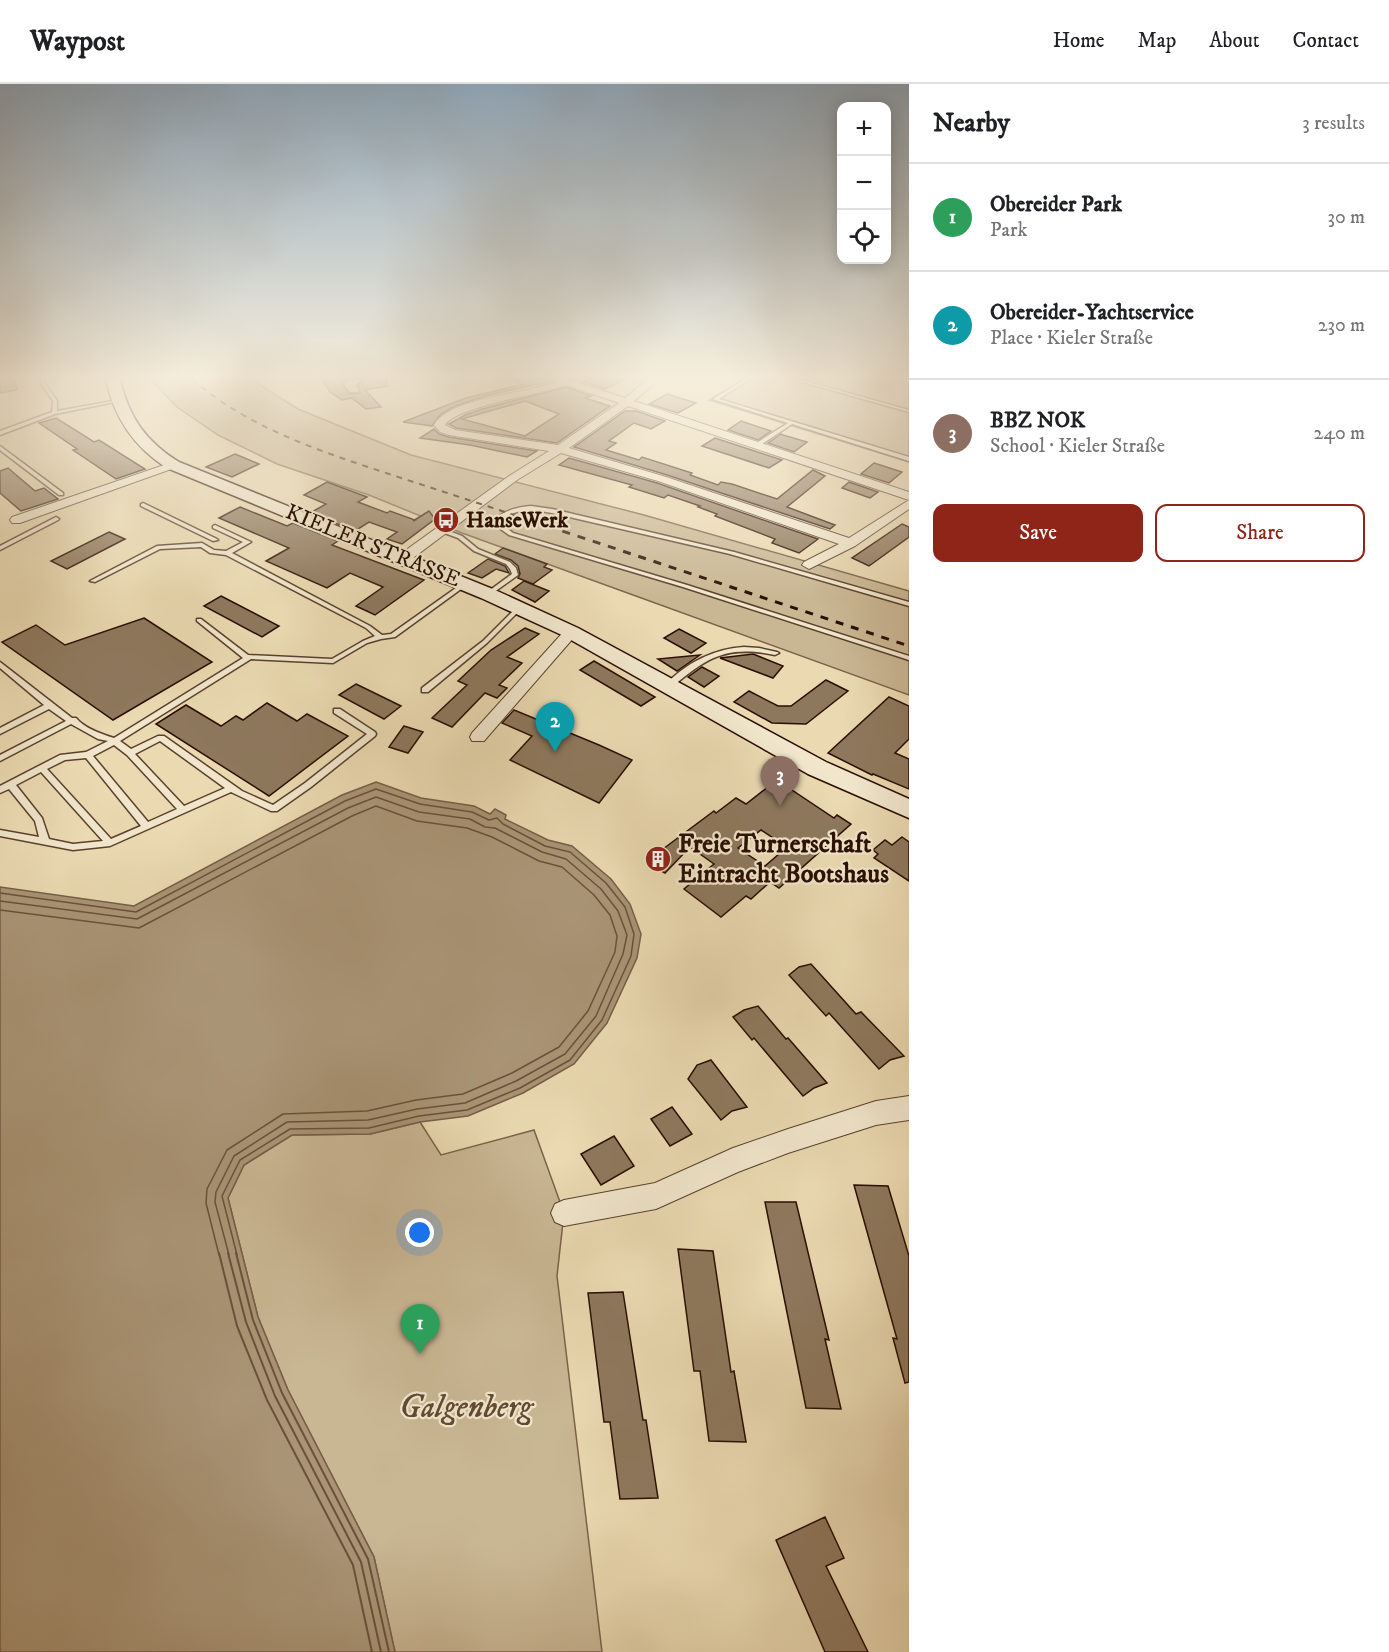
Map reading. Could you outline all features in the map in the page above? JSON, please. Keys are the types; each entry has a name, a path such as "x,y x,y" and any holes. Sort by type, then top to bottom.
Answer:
{"main road":[{"name":"KIELER STRASSE","path":"154,452 173,465 404,558 571,632 818,768 909,809"}],"street":[{"path":"404,558 513,478 555,452"},
{"path":"571,452 662,479 850,543"},
{"path":"778,452 909,496"},
{"path":"16,520 173,465"},
{"path":"809,565 850,543 909,504"},
{"path":"478,737 571,632"},
{"path":"564,1213 656,1196 734,1161 788,1141 876,1113 909,1108"}],"lane":[{"path":"6,452 61,494"},
{"path":"886,452 909,459"},
{"path":"143,505 215,540"},
{"path":"909,604 732,554 552,511 528,506 510,510 499,518 498,525 511,534 685,586 909,658"},
{"path":"0,548 56,519"},
{"path":"215,527 248,542 227,553"},
{"path":"441,530 460,537 476,550 508,563 513,568 515,576 488,594"},
{"path":"93,581 159,547 202,545 233,535"},
{"path":"202,545 212,552 227,553 368,627 380,637"},
{"path":"199,620 246,657 333,661 364,642 393,636 465,584"},
{"path":"425,690 485,642 519,608"},
{"path":"668,686 722,650 752,647 775,653"},
{"path":"0,790 63,757 88,755 115,741 250,657"},
{"path":"0,664 50,705 100,738 115,741 130,753 183,810"},
{"path":"0,731 50,705"},
{"path":"130,753 161,738 232,788 274,809 372,734 337,711"},
{"path":"0,758 73,720"},
{"path":"88,755 146,826"},
{"path":"42,768 111,843"},
{"path":"10,784 39,820 45,842"},
{"path":"0,832 73,847 111,843 232,788"}],"green space":[{"path":"253,452 404,452 644,515 909,591 909,695 462,533 369,495 277,464"},
{"path":"877,452 909,452 909,462"},
{"name":"Galgenberg","path":"420,1122 441,1155 534,1130 564,1213 557,1276 602,1652 395,1652 374,1557 288,1390 258,1317 228,1198 244,1165 292,1135 370,1134"}],"water":[{"path":"376,782 421,798 474,806 490,814 495,809 506,815 505,819 548,840 572,846 611,879 630,904 641,934 637,958 607,1023 574,1064 523,1093 468,1116 420,1122 370,1134 292,1135 244,1165 228,1198 258,1317 288,1390 374,1557 395,1652 0,1652 0,887 134,906 342,795"}],"building":[{"path":"76,452 118,452 145,469 116,479"},
{"path":"504,452 535,452 527,457"},
{"path":"591,452 613,452 639,460 642,457 692,473 690,475 718,485 721,482 732,484 777,499 813,470 825,476 787,507 835,525 830,529"},
{"path":"721,452 758,452 782,460 769,468"},
{"path":"235,454 259,464 232,477 206,467"},
{"path":"569,458 657,483 818,539 799,553 772,543 775,539 715,516 717,514 698,507 700,506 668,495 664,498 629,487 632,485 559,465"},
{"path":"874,463 902,472 889,483 861,474"},
{"path":"8,468 35,491 44,488 58,499 21,511 0,493 0,471"},
{"path":"327,482 367,497 358,502 387,513 390,511 415,520 429,511 435,519 402,544 387,539 397,532 369,522 355,531 310,513 326,504 304,495"},
{"path":"849,482 878,492 870,498 842,488"},
{"path":"240,507 287,526 293,523 338,541 332,545 424,580 375,615 356,606 383,587 350,573 327,588 266,561 289,548 219,518"},
{"path":"902,524 909,527 909,537 869,566 852,558"},
{"path":"109,532 125,539 67,569 51,561"},
{"path":"503,548 547,564 544,567 552,570 533,584 518,578 520,574 518,566 511,560 495,554"},
{"path":"488,559 505,566 509,573 496,569 482,578 468,573"},
{"path":"524,581 549,591 535,602 512,590"},
{"path":"221,596 279,626 262,637 204,606"},
{"path":"144,618 212,662 113,720 2,642 36,625 65,645"},
{"path":"525,628 539,634 507,657 522,663 499,685 507,688 497,698 485,693 452,727 432,718 467,685 458,681 491,650"},
{"path":"679,629 706,643 691,653 664,638"},
{"path":"753,654 783,666 773,678 720,658"},
{"path":"700,655 677,671 658,659"},
{"path":"594,661 655,697 641,706 580,670"},
{"path":"702,667 719,676 704,687 688,677"},
{"path":"826,680 848,691 806,724 772,723 734,702 749,691 778,706 791,706"},
{"path":"356,684 401,706 384,719 339,695"},
{"path":"889,697 909,706 909,739 895,753 909,759 909,789 872,775 828,753"},
{"path":"267,703 297,721 307,714 348,736 269,796 156,724 186,705 221,726 236,716 243,720"},
{"path":"514,710 632,760 599,803 510,760 532,736 502,723"},
{"path":"404,726 423,732 408,753 389,747"},
{"path":"777,780 834,818 837,815 851,824 779,888 770,882 751,899 746,896 721,917 684,889 714,864 690,847 665,873 649,864 659,852 714,811 716,813 736,798 746,804","holes":["761,830 787,847 765,866 738,848"]},
{"path":"902,837 909,842 909,881 874,858 878,854 873,850 885,840 892,845"},
{"path":"811,964 856,1014 861,1012 904,1056 890,1060 879,1069 829,1013 826,1016 789,975 799,967"},
{"path":"758,1006 827,1083 803,1096 733,1017 744,1010"},
{"path":"711,1060 747,1107 732,1111 721,1120 688,1079 697,1065"},
{"path":"672,1107 692,1134 670,1146 651,1119"},
{"path":"614,1136 634,1166 601,1185 581,1154"},
{"path":"854,1185 888,1186 909,1256 909,1382 905,1383 893,1338 897,1339"},
{"path":"765,1202 796,1202 829,1340 825,1339 841,1409 806,1408"},
{"path":"678,1249 713,1251 731,1372 734,1371 746,1442 709,1441 700,1371 694,1371"},
{"path":"623,1292 658,1498 620,1499 610,1422 604,1422 588,1293"},
{"path":"825,1517 844,1558 826,1566 868,1652 825,1652 776,1540"}],"railway":[{"path":"326,452 537,523"},
{"path":"532,521 909,646"}],"place":[{"name":"HanseWerk","path":"446,520"},
{"name":"Obereider-Yachtservice","path":"555,752"},
{"name":"BBZ NOK","path":"780,806"},
{"name":"Freie Turnerschaft Eintracht Bootshaus","path":"658,859"},
{"name":"Obereider Park","path":"420,1354"}]}
